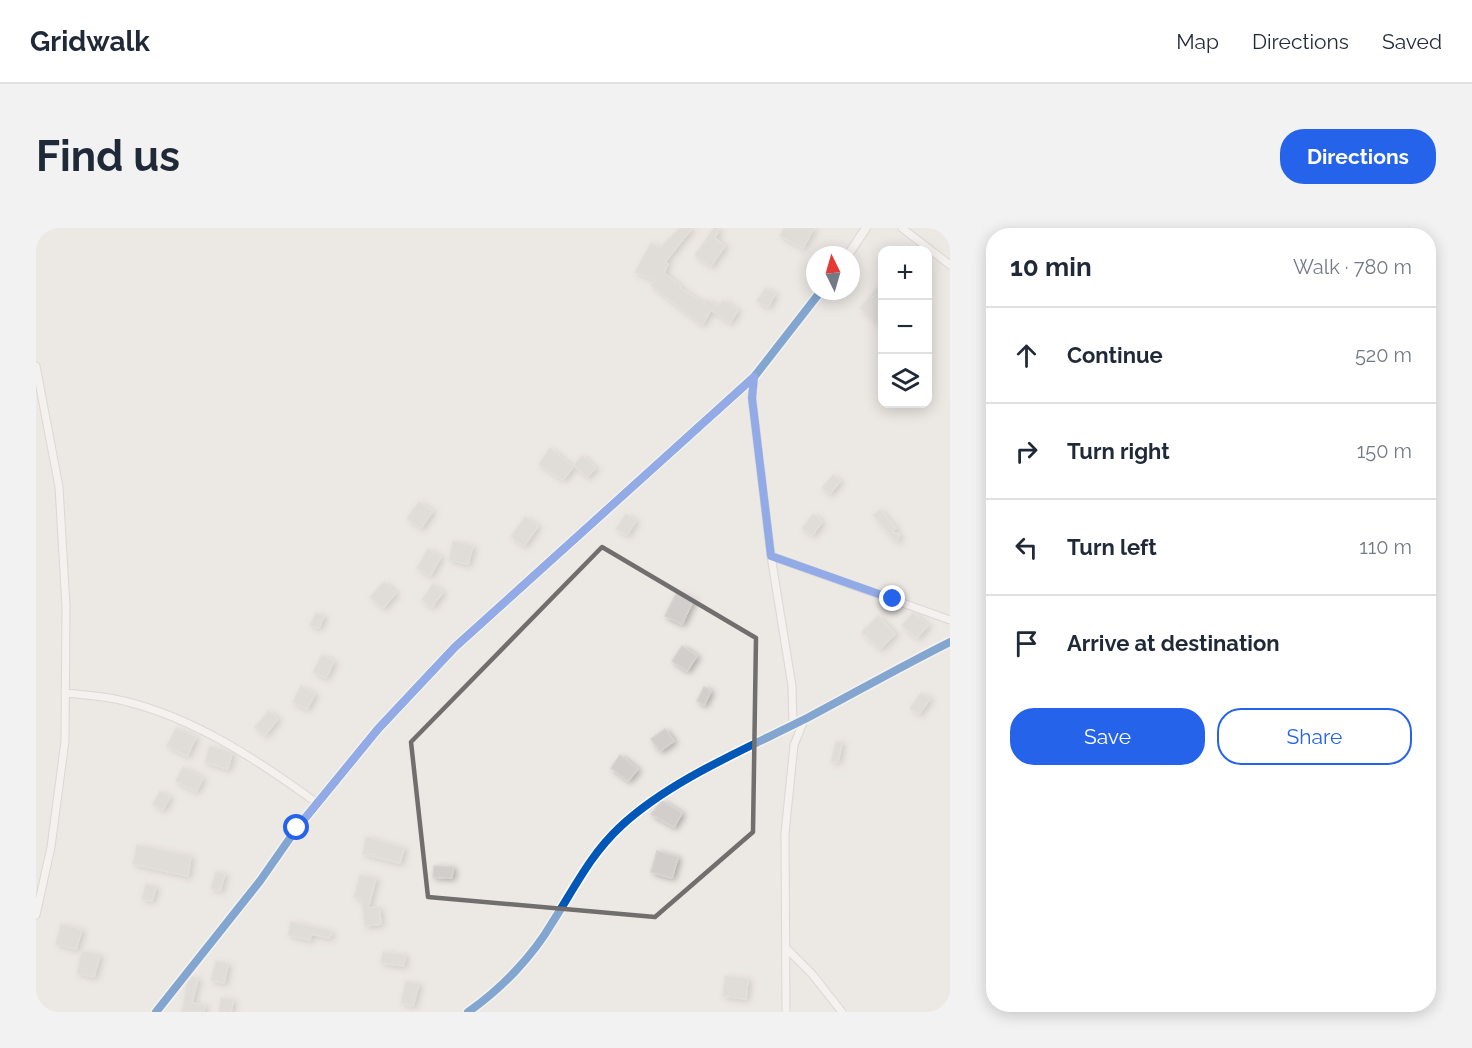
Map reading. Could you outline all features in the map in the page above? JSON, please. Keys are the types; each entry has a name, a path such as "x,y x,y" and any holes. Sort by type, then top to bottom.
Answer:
{"street":[{"path":"854,246 866,228"},
{"path":"902,228 950,265"},
{"path":"156,1012 378,729 455,647 754,377 814,300"},
{"path":"36,366 59,487 66,606 65,741 51,847 36,915"},
{"path":"754,377 752,398 771,556 792,686 793,723"},
{"path":"771,556 950,620"},
{"path":"468,1012 490,996 531,953 552,924 586,864 627,820 645,805 793,723 950,642"},
{"path":"65,693 124,701 190,725 273,771 317,804"},
{"path":"786,1012 785,833 794,745 805,718"},
{"path":"786,948 812,974 842,1012"}],"highlighted area":[{"path":"602,547 756,638 753,832 655,917 428,897 411,742"}],"building":[{"path":"680,228 692,228 665,262 668,264 664,273 681,286 680,288 705,304 707,300 718,307 723,300 738,310 730,323 711,310 702,325 651,285 655,280 635,272 651,243 660,248"},
{"path":"714,228 719,228 715,238 725,246 711,266 695,255"},
{"path":"784,228 814,228 803,248 780,236"},
{"path":"878,287 878,324 860,308"},
{"path":"765,288 775,294 768,307 757,301"},
{"path":"550,448 573,467 563,480 539,464"},
{"path":"582,456 596,468 587,477 574,465"},
{"path":"833,475 840,481 830,494 822,488"},
{"path":"419,502 433,511 421,528 407,518"},
{"path":"880,510 896,528 892,532 900,534 897,542 873,515"},
{"path":"626,514 636,521 627,535 616,529"},
{"path":"813,514 822,522 812,535 802,528"},
{"path":"525,517 538,526 524,546 511,536"},
{"path":"453,541 473,546 468,564 449,560"},
{"path":"428,549 441,557 430,576 417,568"},
{"path":"384,582 396,593 383,608 370,597"},
{"path":"433,584 443,592 432,607 422,600"},
{"path":"677,592 694,599 682,624 665,616"},
{"path":"316,613 324,616 319,628 310,625"},
{"path":"913,613 928,625 917,638 902,625"},
{"path":"878,616 895,634 880,649 862,632"},
{"path":"682,646 697,656 687,671 672,661"},
{"path":"322,655 334,661 326,678 313,672"},
{"path":"301,686 315,694 307,709 293,702"},
{"path":"704,687 711,691 704,705 697,701"},
{"path":"921,693 930,699 919,714 910,708"},
{"path":"269,711 278,719 265,735 255,727"},
{"path":"176,728 196,737 187,756 167,746"},
{"path":"665,729 674,741 660,751 651,739"},
{"path":"836,742 842,742 838,762 831,761"},
{"path":"210,746 232,753 228,769 205,762"},
{"path":"620,755 638,769 628,781 611,768"},
{"path":"183,767 203,778 196,792 176,781"},
{"path":"160,791 170,797 163,810 153,804"},
{"path":"662,801 682,813 674,827 651,814"},
{"path":"366,837 404,848 400,863 363,854"},
{"path":"137,845 191,856 188,876 133,864"},
{"path":"657,851 678,857 672,878 651,872"},
{"path":"434,866 453,867 452,878 433,877"},
{"path":"216,871 225,874 220,891 211,888"},
{"path":"360,875 376,878 368,908 379,907 381,924 365,926 362,899 354,897"},
{"path":"146,884 156,887 152,901 142,899"},
{"path":"291,922 331,931 330,938 311,934 310,940 288,935"},
{"path":"61,924 82,930 76,949 56,944"},
{"path":"82,951 100,955 94,977 77,973"},
{"path":"383,952 405,955 404,966 381,963"},
{"path":"216,961 228,964 224,983 211,980"},
{"path":"725,976 748,979 746,999 723,996"},
{"path":"192,977 198,978 192,1003 205,1005 204,1012 182,1012 187,983"},
{"path":"406,981 419,984 413,1006 401,1003"},
{"path":"221,998 233,1000 231,1012 219,1012"}],"cycle path":[{"path":"156,1012 260,881 297,828 378,729 455,647 754,377 814,300"},
{"path":"468,1012 504,983 525,960 544,936 600,849 640,810 662,794 710,766 809,717 950,642"}],"route":[{"path":"297,828 378,729 455,647 754,377 752,398 771,556 893,599"}]}
